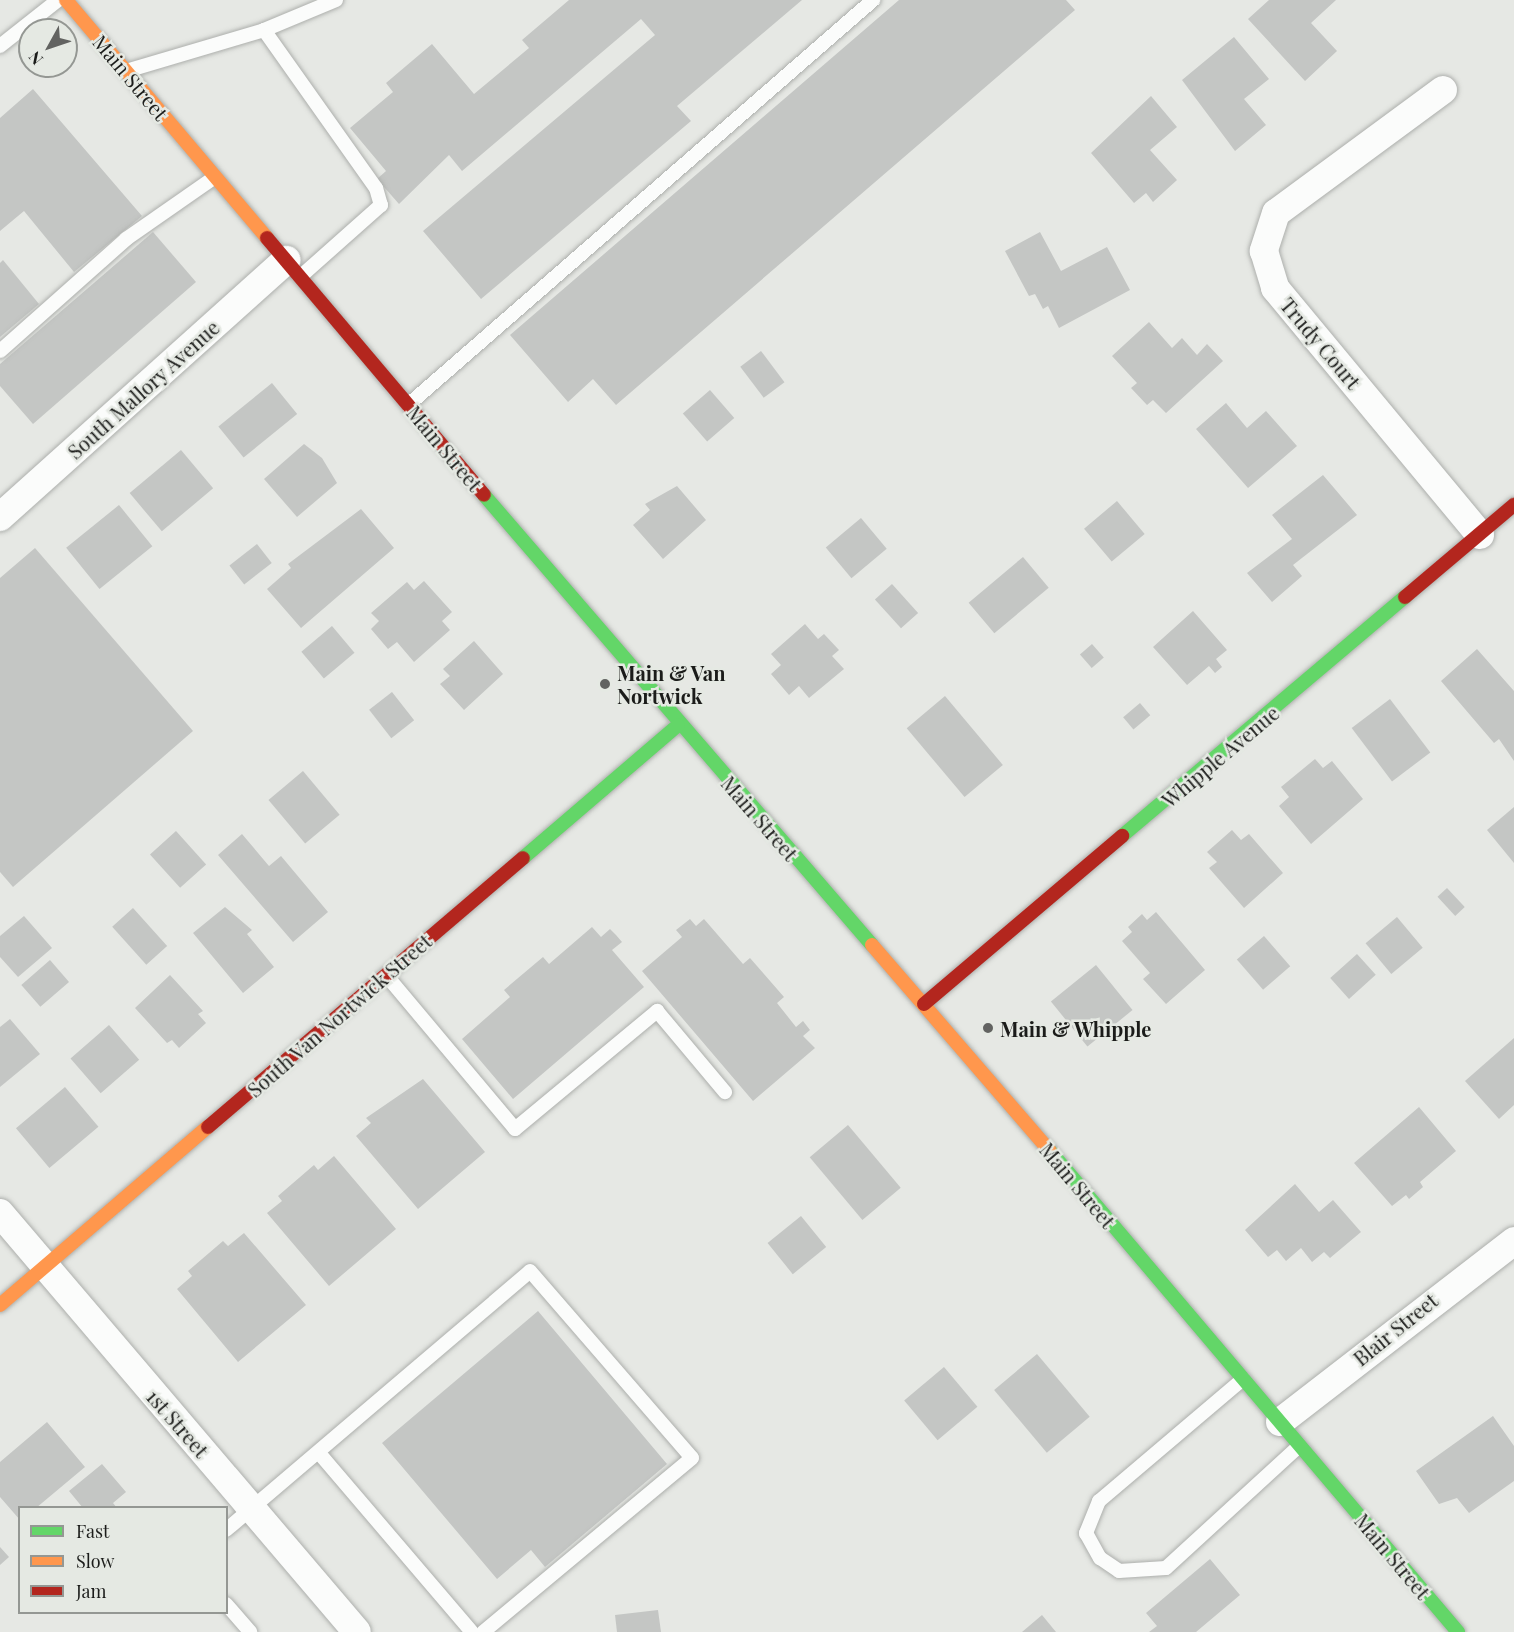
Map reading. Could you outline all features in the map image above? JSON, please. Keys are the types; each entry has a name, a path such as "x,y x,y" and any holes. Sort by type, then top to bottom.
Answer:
{"main road":[{"name":"Main Street","path":"66,0 678,725 924,1004 1458,1632"},
{"name":"Whipple Avenue","path":"924,1004 1514,505"},
{"name":"South Van Nortwick Street","path":"0,1305 678,725"}],"street":[{"name":"Trudy Court","path":"1443,90 1276,213 1264,252 1275,288 1480,535"},
{"name":"South Mallory Avenue","path":"0,517 293,269"},
{"name":"1st Street","path":"0,1213 357,1632"},
{"name":"Blair Street","path":"1280,1422 1514,1241"}],"lane":[{"path":"0,46 58,0"},
{"path":"126,71 264,30 336,0"},
{"path":"408,405 873,0"},
{"path":"264,30 376,188 381,205 293,269"},
{"path":"0,351 126,239 215,177"},
{"path":"386,975 515,1129 657,1011 725,1092"},
{"path":"228,1528 530,1270 692,1458 483,1632"},
{"path":"1243,1379 1099,1501 1086,1533 1100,1558 1119,1570 1166,1568 1299,1446"},
{"path":"318,1453 472,1632"},
{"path":"228,1606 250,1632"}],"building":[{"path":"569,0 802,0 677,106 691,121 481,299 423,231 655,35 641,19 462,171 449,155 399,204 377,179 386,171 350,128 393,92 386,83 432,44 474,94 529,48 522,40"},
{"path":"899,0 1066,0 1075,10 616,405 593,379 568,402 510,335"},
{"path":"1269,0 1336,0 1311,23 1337,51 1305,81 1248,19"},
{"path":"1234,37 1269,79 1244,99 1266,125 1235,151 1182,80"},
{"path":"33,89 142,216 74,272 24,211 0,231 0,118"},
{"path":"1151,96 1177,127 1150,150 1177,180 1153,202 1146,193 1134,203 1091,153"},
{"path":"153,232 196,282 33,424 0,386 0,364"},
{"path":"1040,232 1061,271 1107,247 1130,290 1059,328 1048,306 1043,309 1035,294 1029,296 1005,251"},
{"path":"3,260 39,304 0,337 0,263"},
{"path":"1149,322 1172,348 1182,338 1197,355 1207,344 1223,361 1166,413 1153,400 1147,405 1131,388 1137,383 1112,356"},
{"path":"761,351 784,382 764,398 740,367"},
{"path":"272,383 297,414 244,458 218,426"},
{"path":"710,390 734,418 707,442 683,414"},
{"path":"1226,403 1247,428 1266,411 1297,446 1248,488 1196,429"},
{"path":"304,444 322,458 337,483 297,517 264,479"},
{"path":"181,450 213,488 162,531 130,493"},
{"path":"1323,475 1357,515 1293,565 1302,576 1272,602 1247,573 1292,539 1272,515"},
{"path":"677,486 706,520 663,559 633,525 650,510 645,504"},
{"path":"1117,501 1145,534 1112,562 1084,529"},
{"path":"119,505 152,546 100,589 66,548"},
{"path":"361,509 394,548 301,628 267,589 291,568 288,564"},
{"path":"861,518 887,549 851,578 826,548"},
{"path":"257,544 272,563 244,584 229,566"},
{"path":"35,548 193,731 13,887 0,872 0,578"},
{"path":"1023,557 1049,588 994,633 969,603"},
{"path":"424,581 452,612 442,621 450,630 414,662 397,642 388,649 371,629 379,621 371,613 407,582 414,590"},
{"path":"892,584 918,613 901,628 875,599"},
{"path":"1193,611 1227,650 1216,659 1222,667 1215,673 1209,666 1187,685 1153,647"},
{"path":"805,624 818,639 824,634 839,650 832,656 844,669 809,698 799,686 789,695 771,674 781,665 771,654"},
{"path":"332,626 354,653 324,679 301,652"},
{"path":"474,641 503,674 464,710 440,684 450,676 443,669"},
{"path":"1092,644 1104,658 1092,668 1080,654"},
{"path":"1477,649 1514,691 1514,761 1499,739 1494,743 1441,681"},
{"path":"392,692 414,720 391,738 369,710"},
{"path":"945,696 1003,765 965,797 907,728"},
{"path":"1390,699 1430,753 1392,781 1352,728"},
{"path":"1140,703 1150,715 1133,729 1123,717"},
{"path":"1315,759 1323,768 1332,761 1363,799 1311,844 1279,806 1289,797 1281,787"},
{"path":"303,771 340,815 305,844 269,800"},
{"path":"1514,807 1514,863 1487,830"},
{"path":"1232,830 1241,840 1249,834 1283,873 1244,908 1209,868 1217,862 1207,852"},
{"path":"176,831 206,864 180,888 150,854"},
{"path":"242,834 269,866 281,856 328,912 293,942 218,855"},
{"path":"1447,888 1465,907 1455,916 1437,897"},
{"path":"225,907 252,930 247,934 274,967 243,993 193,933"},
{"path":"133,908 167,946 146,965 112,927"},
{"path":"1156,912 1205,970 1166,1004 1143,979 1150,973 1122,941 1132,932 1128,927 1142,914 1147,920"},
{"path":"24,916 52,948 18,977 0,957 0,936"},
{"path":"1397,917 1423,948 1391,974 1366,943"},
{"path":"690,919 696,926 704,919 743,964 750,958 784,997 777,1003 796,1027 803,1021 810,1030 803,1036 815,1048 753,1101 642,971 682,937 676,930"},
{"path":"592,927 601,937 610,929 616,935 622,942 612,950 644,987 513,1099 462,1039 510,997 504,990 543,957 549,964"},
{"path":"1264,936 1290,966 1263,990 1237,960"},
{"path":"1357,954 1376,975 1349,999 1330,978"},
{"path":"50,960 69,982 40,1007 21,985"},
{"path":"1096,965 1133,1010 1087,1047 1051,1002"},
{"path":"170,975 203,1011 198,1014 206,1023 179,1048 172,1040 167,1043 135,1008"},
{"path":"10,1019 40,1054 0,1087 0,1027"},
{"path":"109,1025 139,1060 101,1093 71,1058"},
{"path":"1514,1038 1514,1105 1499,1119 1465,1081"},
{"path":"423,1079 485,1152 418,1209 356,1136 371,1123 366,1118"},
{"path":"65,1087 98,1127 49,1168 16,1128"},
{"path":"1419,1107 1456,1151 1420,1182 1423,1187 1409,1199 1406,1195 1392,1206 1354,1163"},
{"path":"848,1125 901,1188 862,1220 810,1157"},
{"path":"334,1156 396,1229 329,1286 267,1213 282,1201 278,1196 314,1165 318,1170"},
{"path":"1295,1184 1319,1212 1333,1200 1361,1232 1330,1258 1324,1252 1312,1262 1301,1248 1286,1261 1277,1250 1268,1257 1245,1230"},
{"path":"801,1216 826,1247 793,1274 768,1243"},
{"path":"244,1233 306,1305 238,1362 177,1289 192,1276 188,1271 223,1241 228,1246"},
{"path":"538,1311 667,1464 545,1567 531,1550 497,1579 382,1443"},
{"path":"1037,1354 1090,1417 1047,1453 994,1390"},
{"path":"944,1367 977,1407 938,1440 904,1400"},
{"path":"1493,1416 1514,1446 1514,1481 1469,1513 1457,1498 1439,1504 1416,1471"},
{"path":"47,1422 85,1467 38,1506 18,1506 18,1518 0,1497 0,1462"},
{"path":"102,1464 126,1492 113,1503 115,1506 81,1506 69,1491"},
{"path":"0,1547 9,1557 0,1565"},
{"path":"1210,1559 1240,1595 1196,1632 1149,1632 1157,1626 1146,1613"},
{"path":"658,1610 661,1632 617,1632 615,1615"},
{"path":"1042,1615 1056,1632 1022,1632"}],"traffic: fast":[{"path":"484,495 872,945"},
{"path":"1122,836 1405,597"},
{"path":"523,858 678,725"},
{"path":"1050,1151 1458,1632"}],"traffic: slow":[{"path":"66,0 267,238"},
{"path":"872,945 1050,1151"},
{"path":"0,1305 208,1127"}],"traffic: jam":[{"path":"267,238 484,495"},
{"path":"1405,597 1514,505"},
{"path":"924,1004 1122,836"},
{"path":"208,1127 523,858"}],"place":[{"name":"Main & Van Nortwick","path":"605,684"},
{"name":"Main & Whipple","path":"988,1028"}]}
